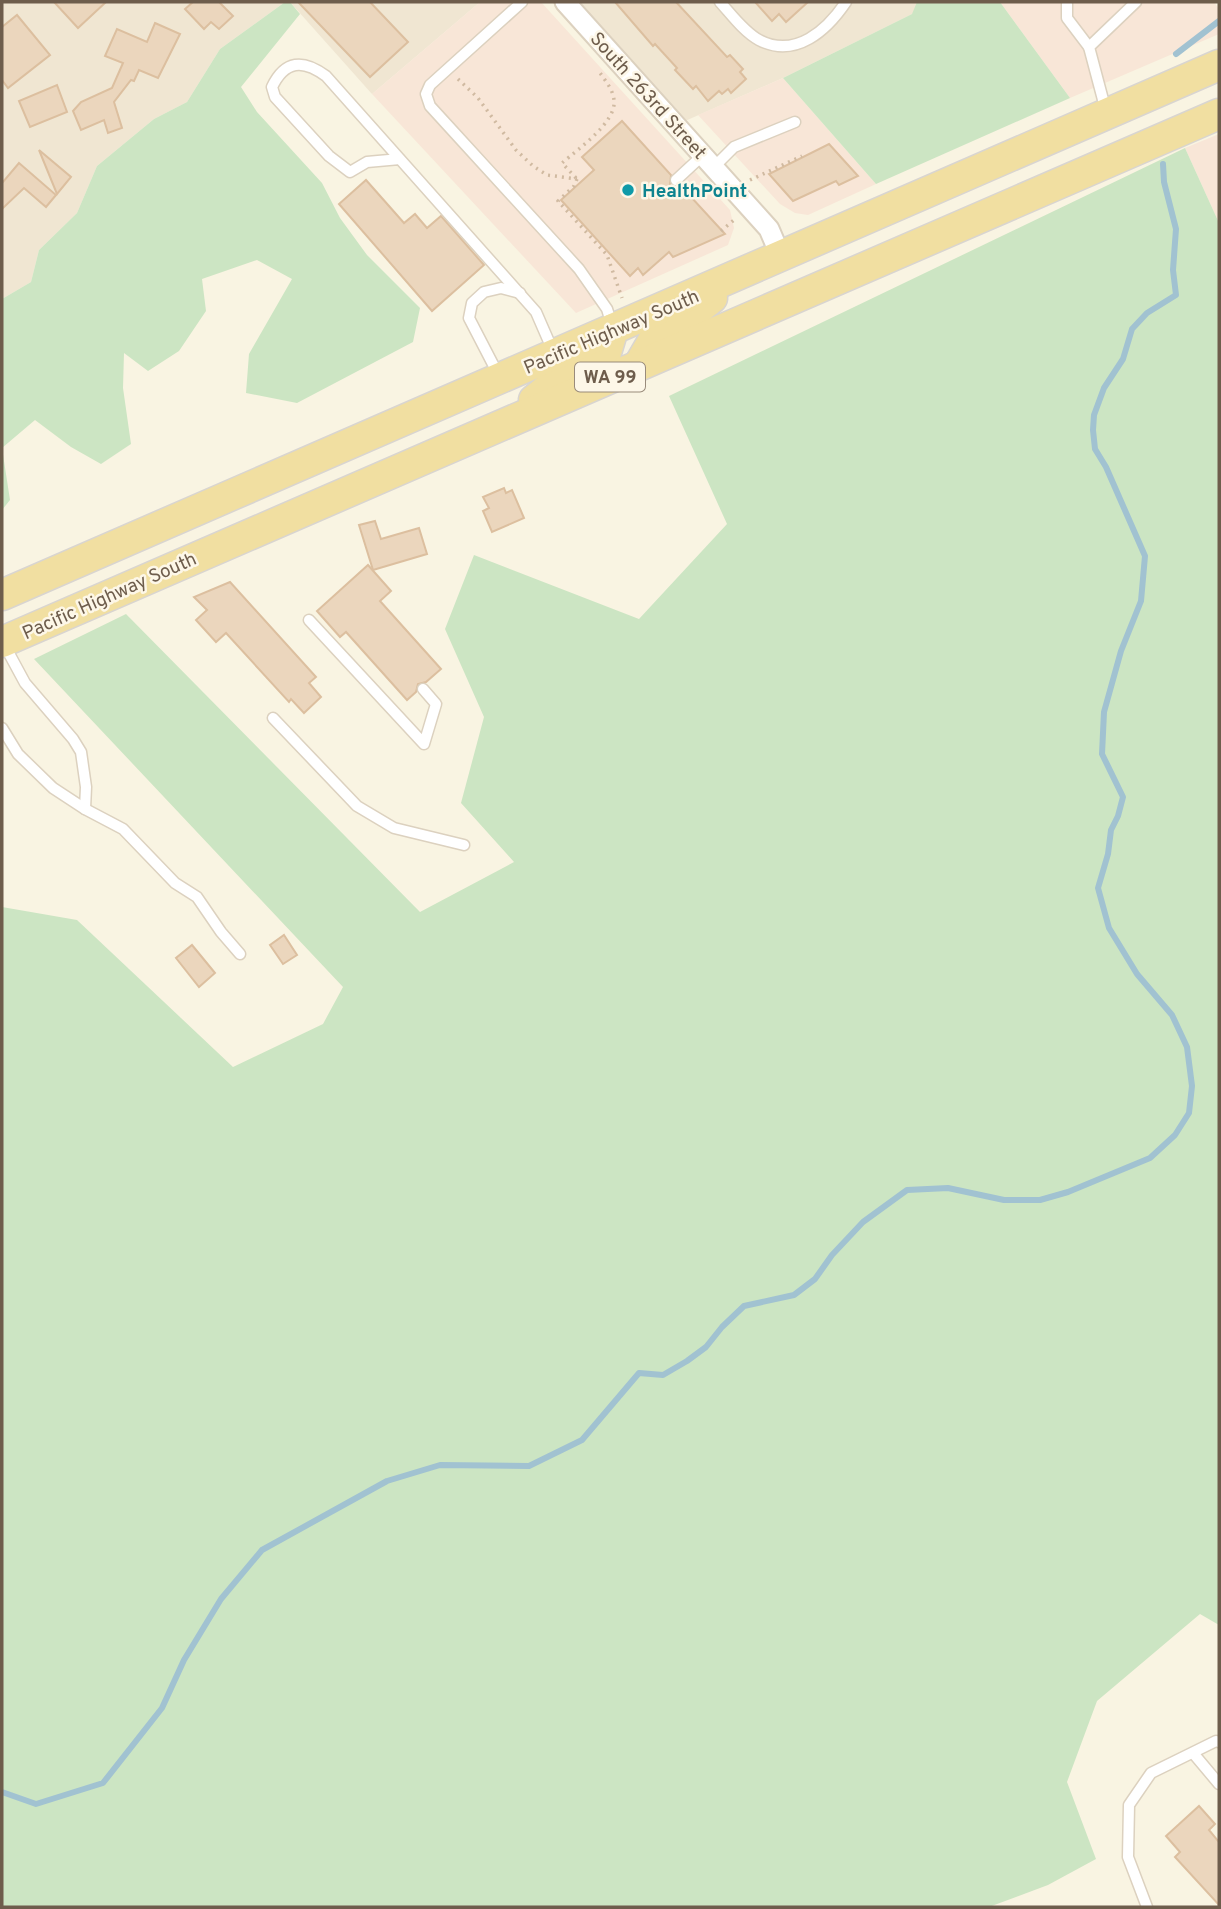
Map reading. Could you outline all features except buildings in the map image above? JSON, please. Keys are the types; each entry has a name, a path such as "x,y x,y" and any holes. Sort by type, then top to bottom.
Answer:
{"main road":[{"name":"Pacific Highway South","path":"2,595 555,355 618,316 781,257 1219,65"},
{"name":"Pacific Highway South","path":"2,642 1219,114"},
{"path":"639,365 657,334 679,324 742,273"},
{"path":"506,422 567,373 605,356 618,316"}],"street":[{"name":"South 263rd Street","path":"565,2 769,229 781,257"}],"lane":[{"path":"522,2 430,85 426,94 430,106 579,269 607,309 618,316"},
{"path":"720,2 740,24 760,40 779,45 798,44 813,37 831,23 846,2"},
{"path":"1090,47 1136,2"},
{"path":"1068,4 1067,18 1090,47 1107,115"},
{"path":"400,159 367,162 350,172 329,156 275,97 272,87 274,82 296,63 320,71 400,159 536,312 555,355"},
{"path":"676,180 734,147 795,122"},
{"path":"500,379 469,318 472,303 484,292 501,288 520,293"},
{"path":"309,621 424,744 436,704 423,689"},
{"path":"2,642 25,682 74,739 81,752 86,787 85,809"},
{"path":"273,718 357,806 394,828 464,845"},
{"path":"2,728 18,754 53,788 123,829 176,883 197,897 240,954"},
{"path":"1147,1907 1128,1857 1129,1805 1151,1773 1219,1742"},
{"path":"1192,1753 1219,1784"}],"path":[{"path":"577,179 562,163 605,125 614,113 614,99 596,67"},
{"path":"447,70 478,98 516,150 533,166 547,175 577,179"},
{"path":"750,180 802,156"},
{"path":"577,179 574,187 558,201 607,255 618,316"},
{"path":"722,231 738,216"}],"shaded area":[{"path":"2,2 285,2 220,49 187,102 154,119 97,166 77,213 39,250 31,282 2,299"},
{"path":"290,2 480,2 372,94"},
{"path":"480,2 541,2 730,210 734,228 728,245 576,313 372,94"},
{"path":"565,2 933,2 783,78 676,125"},
{"path":"1000,2 1214,2 1219,9 1219,34 1070,98"},
{"path":"783,78 876,184 808,215 795,213 780,204 698,115"},
{"path":"1219,134 1219,223 1185,148"}],"green space":[{"path":"285,2 290,2 300,14 241,87 257,112 322,183 340,218 367,255 420,308 413,342 297,403 246,393 249,354 292,279 257,260 202,279 206,311 179,351 148,371 124,353 123,388 131,444 101,464 71,447 35,420 2,448 2,299 31,282 39,250 77,213 97,166 154,119 187,102 220,49"},
{"path":"917,2 1000,2 1070,98 876,184 783,78 912,14"},
{"path":"1185,148 1219,223 1219,1625 1200,1614 1097,1701 1067,1782 1096,1859 1048,1885 989,1907 2,1907 2,907 77,920 233,1067 323,1024 343,987 34,659 126,614 420,912 514,862 461,803 484,717 445,629 474,555 639,619 727,524 669,396"},
{"path":"2,448 10,500 2,510"}],"waterway":[{"path":"1176,54 1219,21"},
{"path":"2,1792 36,1804 103,1783 162,1708 184,1660 221,1599 262,1550 387,1481 440,1465 529,1466 582,1440 639,1373 663,1375 687,1361 706,1347 744,1306 794,1295 815,1279 832,1255 863,1222 907,1190 948,1188 1004,1200 1040,1200 1068,1192 1150,1158 1175,1135 1189,1113 1192,1086 1187,1047 1172,1015 1137,974 1109,928 1098,888 1108,854 1111,830 1123,797 1102,754 1104,712 1121,651 1141,601 1145,556 1106,467 1095,449 1094,415 1104,388 1123,359 1132,329 1147,313 1176,295 1173,270 1176,229 1164,182 1163,164"}],"place":[{"name":"HealthPoint","path":"628,190"}]}
